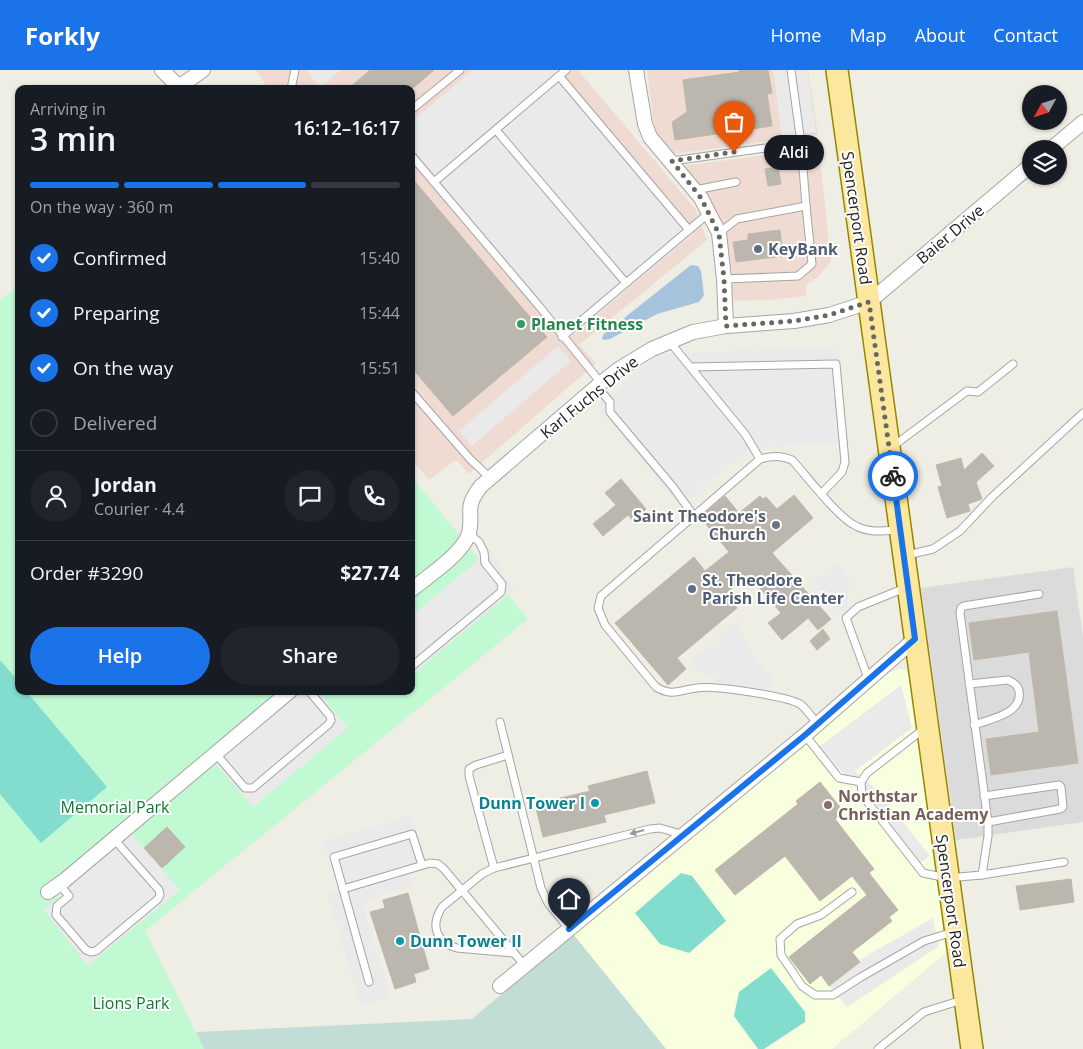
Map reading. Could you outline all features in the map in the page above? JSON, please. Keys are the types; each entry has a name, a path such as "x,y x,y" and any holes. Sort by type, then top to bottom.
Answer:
{"main road":[{"name":"Spencerport Road","path":"837,70 972,1049"}],"street":[{"path":"162,70 176,84 183,84 203,70"},
{"path":"636,70 645,124 650,137 672,161 694,190 709,213 719,234 724,279 726,326"},
{"path":"1062,140 1083,122"},
{"name":"Baier Drive","path":"869,302 1022,173"},
{"name":"Karl Fuchs Drive","path":"469,534 468,511 471,501 481,486 599,385 635,358 669,341 693,332 726,326 794,321 829,315 869,302"},
{"path":"415,587 460,548 469,534"},
{"path":"500,986 805,735 868,678 915,639"},
{"path":"54,888 285,695"}],"lane":[{"path":"292,85 295,70"},
{"path":"415,107 460,70"},
{"path":"434,182 566,70"},
{"path":"724,279 798,276 812,264 801,143 791,70"},
{"path":"559,76 688,230"},
{"path":"496,130 626,283"},
{"path":"672,161 801,143"},
{"path":"415,160 539,306 599,385 610,402 610,412 673,487 694,516"},
{"path":"694,190 736,182"},
{"path":"719,234 737,219 806,206"},
{"path":"562,337 709,213"},
{"path":"669,341 745,434 760,459"},
{"path":"690,367 836,364 845,462 842,472 822,493"},
{"path":"889,448 967,391 978,392 1013,364"},
{"path":"415,396 470,459 490,478"},
{"path":"904,556 933,549 960,531 992,497 1083,413"},
{"path":"818,724 800,704 782,698 697,687 675,693 665,692 656,687 605,626 598,608 601,596 760,459 772,455 783,456 792,460 845,520 857,527 875,531 901,530"},
{"path":"415,664 501,592 502,584 485,563 484,552 479,542 469,534"},
{"path":"868,678 846,618 858,607 908,587"},
{"path":"982,875 988,836 988,822 974,725 961,608 1039,594"},
{"path":"969,684 1008,680 1013,682 1019,692 1019,699 1011,711 974,725"},
{"path":"216,754 245,788 253,788 329,724 330,716 313,695"},
{"path":"500,722 534,859 548,903 569,929"},
{"path":"927,726 867,773 861,782 862,795 923,873 947,878 982,875 1064,862"},
{"path":"805,735 839,778 861,782"},
{"path":"494,868 469,776 469,769 508,755"},
{"path":"984,796 1059,785 1061,787 1062,807 1060,809 988,822"},
{"path":"514,953 457,948 443,942 436,930 438,914 442,908 482,874 494,868 650,829 660,828 684,835"},
{"path":"369,982 334,858 412,834 422,865"},
{"path":"54,888 69,896 57,906 56,915 86,950 91,952 96,950 158,899 160,895 159,890 114,839"},
{"path":"343,889 422,865 438,864 525,966"},
{"path":"852,892 821,915 797,924 780,939 781,955 802,986 815,995 833,995 924,941 956,932"},
{"path":"878,1049 924,1012 965,999"}],"shaded area":[{"path":"256,70 578,70 696,210 707,240 579,345 596,363 469,474 456,460 429,480 415,464 415,85 265,85"},
{"path":"306,70 341,70 322,85 318,85"},
{"path":"473,70 558,70 694,233 571,337 415,152 415,119"},
{"path":"647,70 808,70 818,135 673,154 655,131"},
{"path":"773,70 807,70 816,132 782,136"},
{"path":"819,148 831,261 819,276 805,286 807,296 734,301 723,224 708,196 681,166"},
{"path":"691,265 698,266 701,271 704,295 699,302 657,314 610,339 604,340 602,338 604,334"},
{"path":"558,346 571,361 472,446 459,431"},
{"path":"839,346 847,444 793,445 746,451 680,506 597,406 657,355"},
{"path":"490,550 505,570 501,573 514,590 415,673 415,613"},
{"path":"837,563 850,578 847,607 838,615 812,584"},
{"path":"1073,567 1083,637 1083,822 956,840 921,588"},
{"path":"738,621 746,645 775,682 762,693 717,682 688,662"},
{"path":"0,660 15,677 15,695 29,695 107,787 41,843 0,794"},
{"name":"Northstar Christian Academy","path":"900,669 905,670 909,676 948,951 832,1049 666,1049 573,934 890,672"},
{"path":"901,685 912,728 855,771 880,793 930,856 920,863 870,796 844,774 819,747"},
{"path":"295,695 320,695 348,728 253,807 215,763"},
{"path":"412,815 428,869 409,875 412,886 362,902 390,996 361,1005 327,894 339,890 324,841"},
{"path":"131,833 180,890 88,966 44,910 59,897 58,895"},
{"path":"681,873 692,876 726,921 689,953 660,944 635,913"},
{"path":"933,918 939,946 847,1007 829,986 868,955"},
{"path":"573,934 666,1049 204,1049 196,1032 472,1019"},
{"path":"771,968 805,1012 805,1022 764,1049 758,1049 734,1016 739,992"}],"green space":[{"name":"Memorial Park","path":"15,288 15,695 415,695 415,481 528,619 145,931 204,1049 0,1049 0,300"}],"building":[{"path":"370,70 434,70 415,86 353,85"},
{"path":"739,70 768,70 772,93 767,94 772,126 675,140 672,122 687,112 683,80 739,72"},
{"path":"778,167 781,184 768,186 765,169"},
{"path":"415,182 547,337 453,416 415,372"},
{"name":"KeyBank","path":"780,230 783,256 736,262 733,242 748,240 748,234"},
{"path":"982,453 994,466 976,482 982,499 968,504 970,511 947,518 938,487 942,486 936,465 961,458 964,470"},
{"path":"621,479 646,509 633,521 628,515 603,536 593,524 616,505 605,493"},
{"name":"St. Theodore Parish Life Center","path":"794,495 813,518 772,553 831,619 818,630 808,618 782,640 768,623 781,613 748,574 725,594 737,608 677,658 686,669 668,685 615,623 694,557 705,571 729,552 700,517 725,496 739,513 760,496 763,499 766,497 777,509"},
{"path":"1057,611 1078,763 991,775 986,739 1039,732 1029,652 974,660 969,623"},
{"path":"823,629 830,639 817,650 810,641"},
{"name":"Dunn Tower I","path":"647,771 655,803 604,815 606,822 543,837 535,804 590,791 588,786"},
{"name":"Northstar Christian Academy","path":"820,782 844,812 835,819 874,869 869,873 898,910 889,917 892,921 852,952 860,962 829,986 821,975 810,984 789,957 867,895 852,876 820,901 785,856 735,895 715,870 798,804 796,801"},
{"path":"167,827 185,847 162,868 144,848"},
{"path":"1071,879 1074,902 1020,910 1016,886"},
{"name":"Dunn Tower II","path":"408,893 429,969 414,974 416,982 395,989 370,912 385,908 383,900"}],"way so far":[{"path":"734,152 672,161 701,198 719,234 724,279 726,326 794,321 829,315 869,302 893,476"}],"place":[{"name":"Aldi","path":"734,152"},
{"name":"KeyBank","path":"758,249"},
{"name":"Planet Fitness","path":"521,324"},
{"name":"Saint Theodore's Church","path":"776,525"},
{"name":"St. Theodore Parish Life Center","path":"692,589"},
{"name":"Dunn Tower I","path":"595,803"},
{"name":"Northstar Christian Academy","path":"828,805"},
{"name":"Dunn Tower II","path":"400,941"}],"route":[{"path":"569,929 805,735 868,678 915,639 893,476"}],"park label":[{"name":"Lions Park","path":"131,1003"}]}
